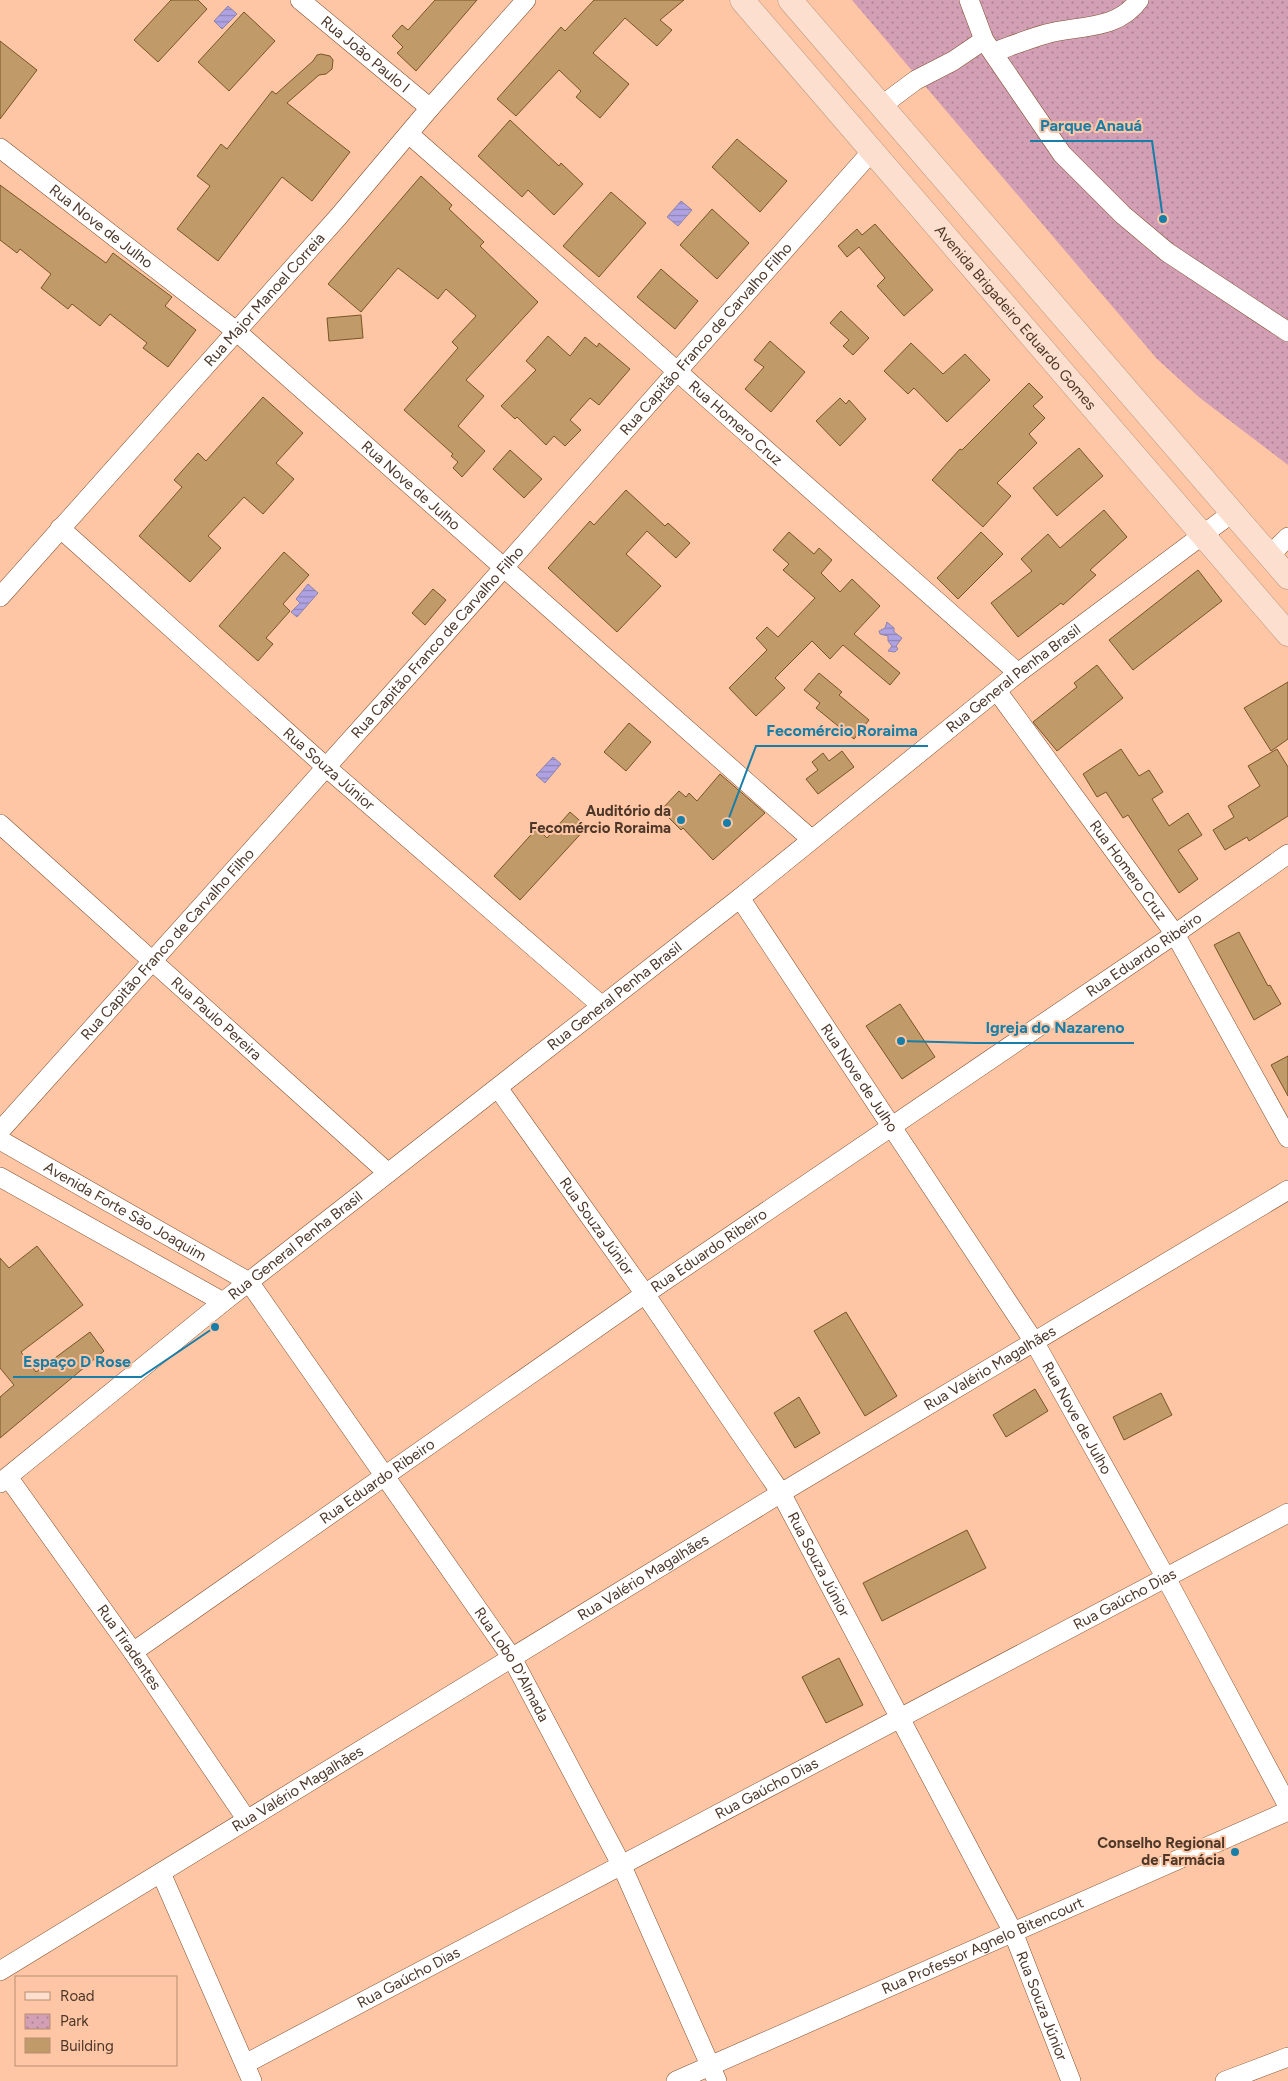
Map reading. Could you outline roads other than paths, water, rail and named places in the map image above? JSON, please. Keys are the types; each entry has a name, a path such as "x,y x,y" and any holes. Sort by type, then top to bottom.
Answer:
{"main road":[{"name":"Avenida Brigadeiro Eduardo Gomes","path":"742,0 1288,634"},
{"path":"790,0 1288,577"}],"street":[{"name":"Rua João Paulo I","path":"300,0 430,108"},
{"name":"Rua Major Manoel Correia","path":"0,597 526,0"},
{"path":"969,0 989,46 1062,154 1123,215 1167,252 1288,332"},
{"path":"881,106 916,80 953,61 989,46 1099,26 1132,9 1139,0"},
{"name":"Rua Homero Cruz","path":"409,134 1018,673"},
{"name":"Rua Nove de Julho","path":"0,148 236,331 811,839"},
{"name":"Rua Capitão Franco de Carvalho Filho","path":"0,1132 504,568 872,151"},
{"name":"Rua General Penha Brasil","path":"4,1480 223,1302 740,898 1018,673 1232,512"},
{"name":"Rua Souza Júnior","path":"60,528 326,767 602,1006"},
{"path":"1270,555 1288,537"},
{"name":"Rua Homero Cruz","path":"997,690 1174,934 1288,1138"},
{"name":"Rua Paulo Pereira","path":"0,824 388,1173"},
{"name":"Rua Eduardo Ribeiro","path":"133,1652 645,1294 1174,934 1288,854"},
{"name":"Rua Nove de Julho","path":"740,898 1036,1342 1166,1578 1288,1806"},
{"name":"Rua Souza Júnior","path":"498,1088 645,1294 781,1493 1013,1932 1071,2081"},
{"name":"Avenida Forte São Joaquim","path":"0,1140 249,1282"},
{"name":"Avenida Forte São Joaquim","path":"0,1177 223,1302"},
{"name":"Rua Valério Magalhães","path":"0,1971 781,1493 1288,1190"},
{"name":"Rua Lobo D'Almada","path":"249,1282 512,1658 622,1864 713,2073"},
{"name":"Rua Tiradentes","path":"4,1480 133,1652 247,1820"},
{"name":"Rua Gaúcho Dias","path":"245,2064 900,1716 1288,1513"},
{"name":"Rua Professor Agnelo Bitencourt","path":"676,2081 713,2073 1013,1932 1288,1811"},
{"path":"161,1873 252,2081"},
{"path":"1226,2081 1288,2057"}],"place":[{"name":"Parque Anauá","path":"1163,219"},
{"name":"Auditório da Fecomércio Roraima","path":"681,820"},
{"name":"Fecomércio Roraima","path":"727,823"},
{"name":"Igreja do Nazareno","path":"901,1041"},
{"name":"Espaço D Rose","path":"215,1327"},
{"name":"Conselho Regional de Farmácia","path":"1235,1852"}]}
